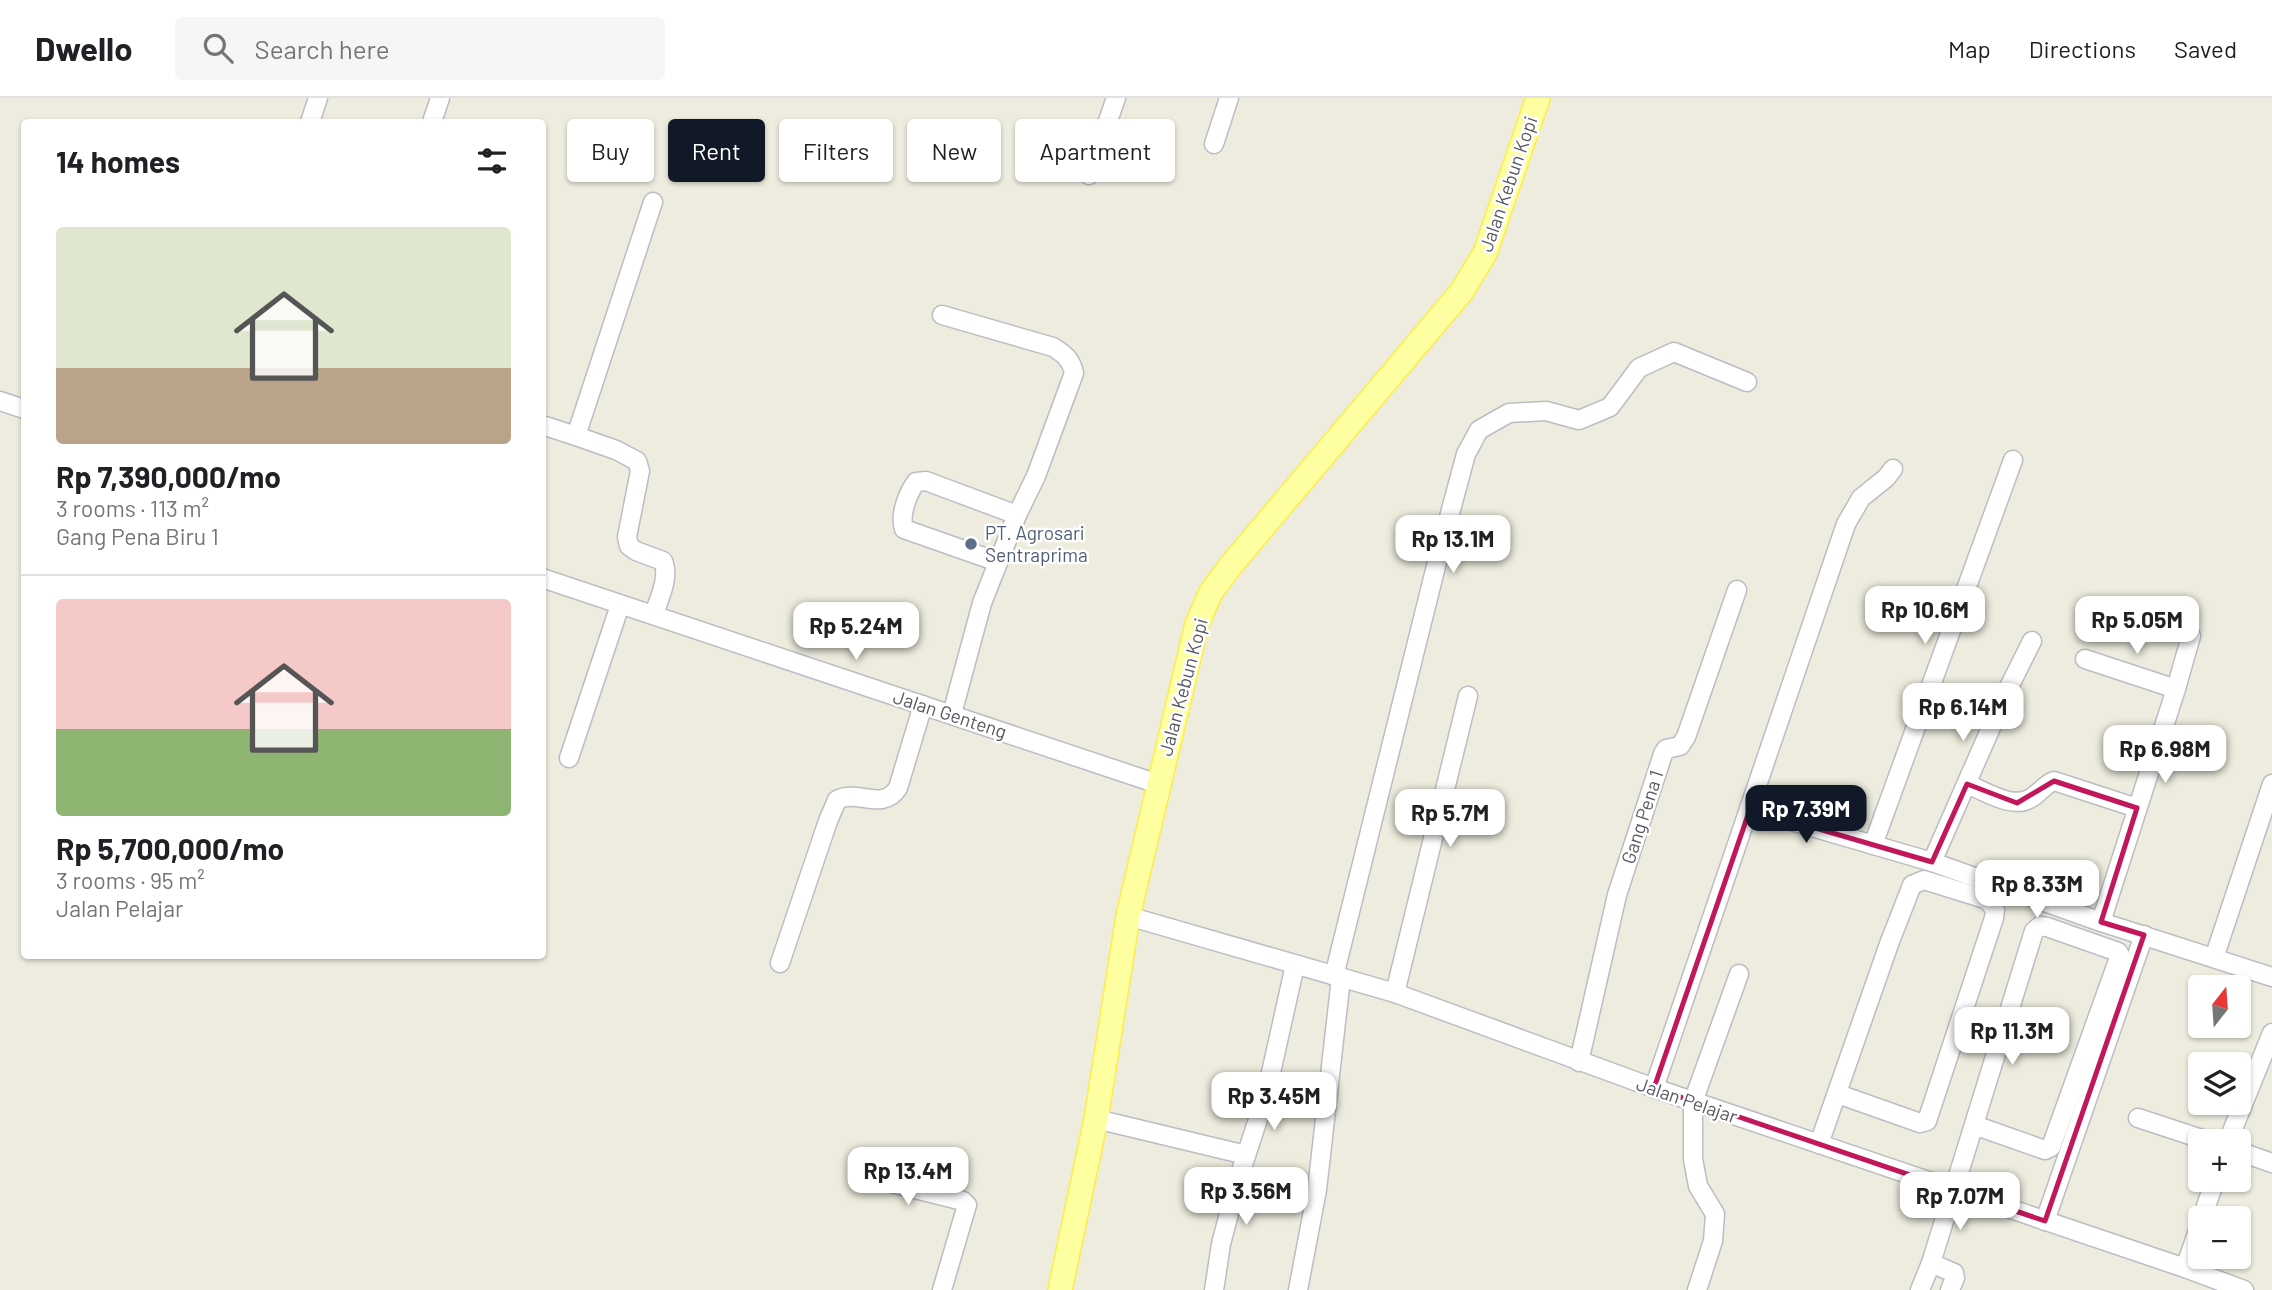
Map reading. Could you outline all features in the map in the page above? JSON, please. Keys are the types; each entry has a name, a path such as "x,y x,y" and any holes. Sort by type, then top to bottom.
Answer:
{"main road":[{"name":"Jalan Kebun Kopi","path":"1060,1290 1096,1119 1128,916 1196,624 1211,592 1231,564 1462,291 1485,253 1538,98"}],"street":[{"path":"311,119 318,98"},
{"path":"433,119 440,98"},
{"path":"1109,119 1116,98"},
{"path":"1214,144 1229,98"},
{"path":"576,436 653,202"},
{"path":"942,315 1053,347 1072,363 1074,373 1036,476 1017,515 982,603 952,714"},
{"path":"1298,1290 1318,1190 1338,977 1438,558 1466,454 1479,430 1509,413 1546,411 1579,420 1610,407 1639,368 1674,352 1747,382"},
{"path":"0,401 21,408"},
{"path":"546,426 616,450 637,461 640,471 627,537 629,545 636,551 663,561 665,566 663,586 654,614"},
{"path":"1873,845 2013,460"},
{"path":"1654,1088 1846,524 1861,498 1893,469"},
{"path":"998,562 904,528 902,522 910,491 916,482 926,481 1017,515"},
{"name":"Jalan Genteng","path":"546,579 1158,784"},
{"name":"Gang Pena 1","path":"1579,1062 1617,895 1663,754 1666,749 1680,746 1686,737 1737,590"},
{"path":"569,758 620,605"},
{"path":"2101,922 2191,636"},
{"path":"1932,862 2007,691 2032,641"},
{"path":"2085,659 2176,689"},
{"path":"1395,993 1468,696"},
{"path":"780,962 837,800 848,796 879,801 894,793 898,788 923,705"},
{"path":"1966,784 2017,803 2028,801 2054,781 2137,808"},
{"path":"2214,957 2272,783"},
{"path":"1750,808 1932,862 2101,922 2272,976"},
{"path":"1819,1144 1912,885 1924,880 1988,900 1995,910 1994,918 1927,1121 1920,1124 1838,1094"},
{"name":"Jalan Pelajar","path":"1128,916 1395,993 1579,1062 2185,1268 2235,1289"},
{"path":"1920,1290 1931,1263 2034,931 2040,926 2047,927 2118,951 2120,955 2051,1147 2045,1150 1974,1125"},
{"path":"2045,1221 2144,935"},
{"path":"1214,1290 1222,1244 1246,1155 1266,1095 1295,965"},
{"path":"1697,1290 1713,1241 1715,1214 1698,1186 1693,1159 1693,1102 1739,974"},
{"path":"2233,1129 2272,1033"},
{"path":"2138,1118 2188,1134"},
{"path":"1096,1119 1246,1155"},
{"path":"2251,1156 2272,1163"},
{"path":"871,1178 963,1201 967,1205 942,1290"},
{"path":"2185,1268 2188,1259"},
{"path":"1931,1263 1954,1273 1955,1278 1950,1290"}],"highlighted area":[{"path":"2054,781 2137,808 2101,922 2144,935 2045,1221 1654,1088 1750,809 1932,862 1967,784 2017,803"}],"place":[{"name":"PT. Agrosari Sentraprima","path":"971,544"}]}
